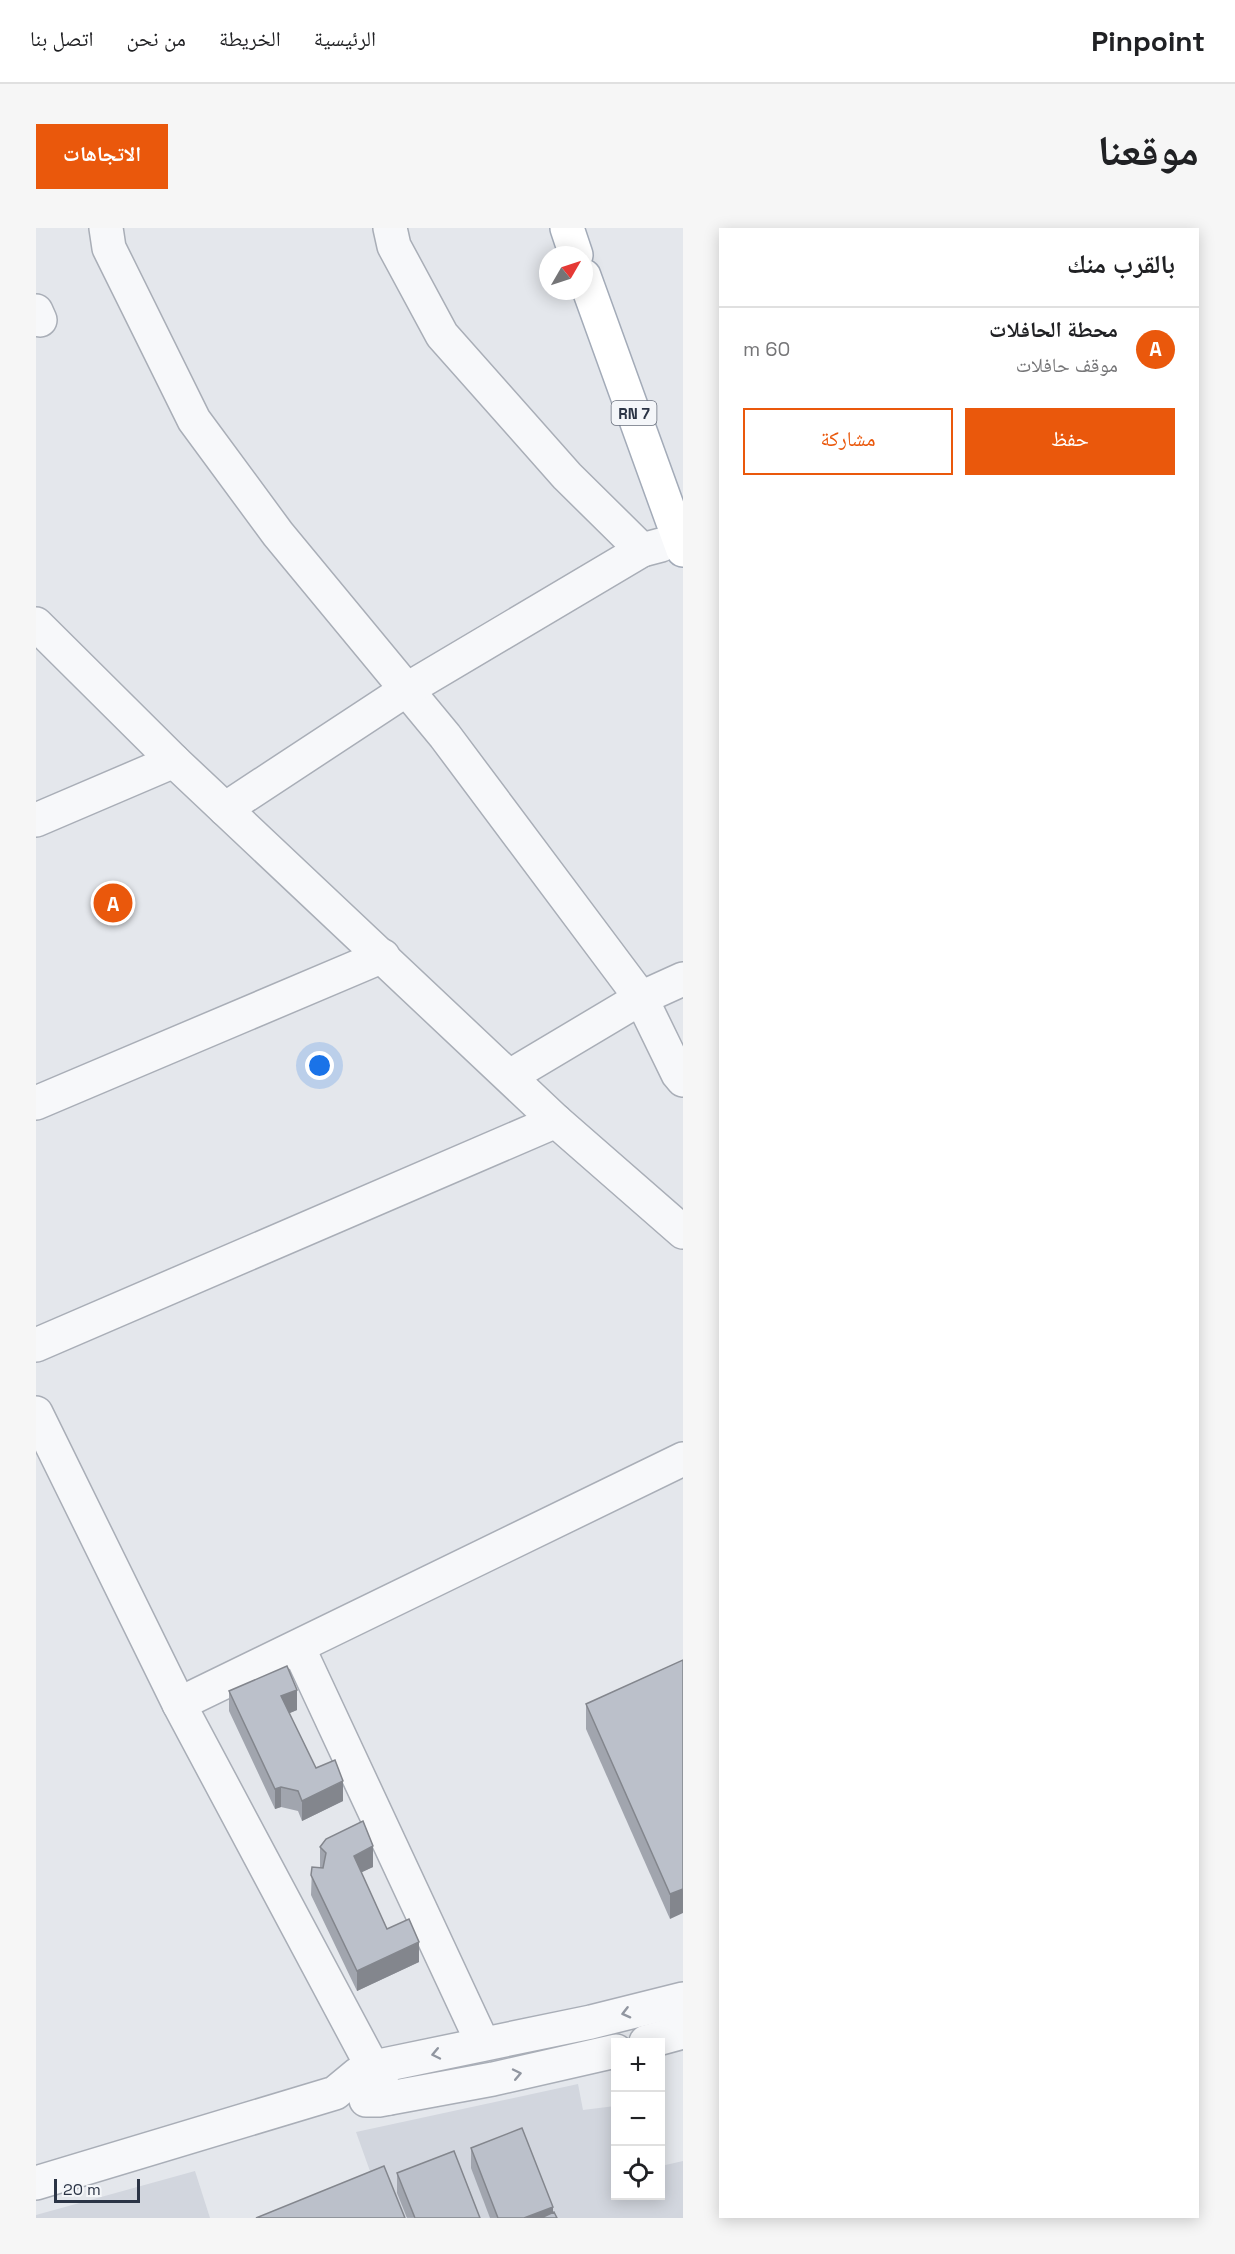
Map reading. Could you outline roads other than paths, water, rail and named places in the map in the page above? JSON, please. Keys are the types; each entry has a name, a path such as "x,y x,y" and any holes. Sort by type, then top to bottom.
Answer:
{"main road":[{"path":"567,228 573,246"},
{"name":"RN 7","path":"593,300 681,546"}],"street":[{"path":"106,228 109,248 194,420 278,534 445,736 641,999 683,1080"},
{"path":"390,228 394,246 442,335 567,476 642,550"},
{"path":"225,809 406,690 642,550 681,546"},
{"path":"36,624 174,761 556,1121 683,1232"},
{"path":"36,820 174,761"},
{"path":"36,1103 383,956"},
{"path":"510,1076 641,999 683,979"},
{"path":"36,1345 556,1121"},
{"path":"36,1413 179,1704 389,2098"},
{"path":"179,1704 683,1459"},
{"path":"298,1647 483,2044"},
{"path":"36,2182 335,2093 358,2074 374,2067 591,2022 683,1999"},
{"path":"335,2093 360,2100 389,2098 606,2054 591,2022"},
{"path":"663,2038 683,2032"}],"place":[{"name":"محطة الحافلات","path":"113,903"}]}
